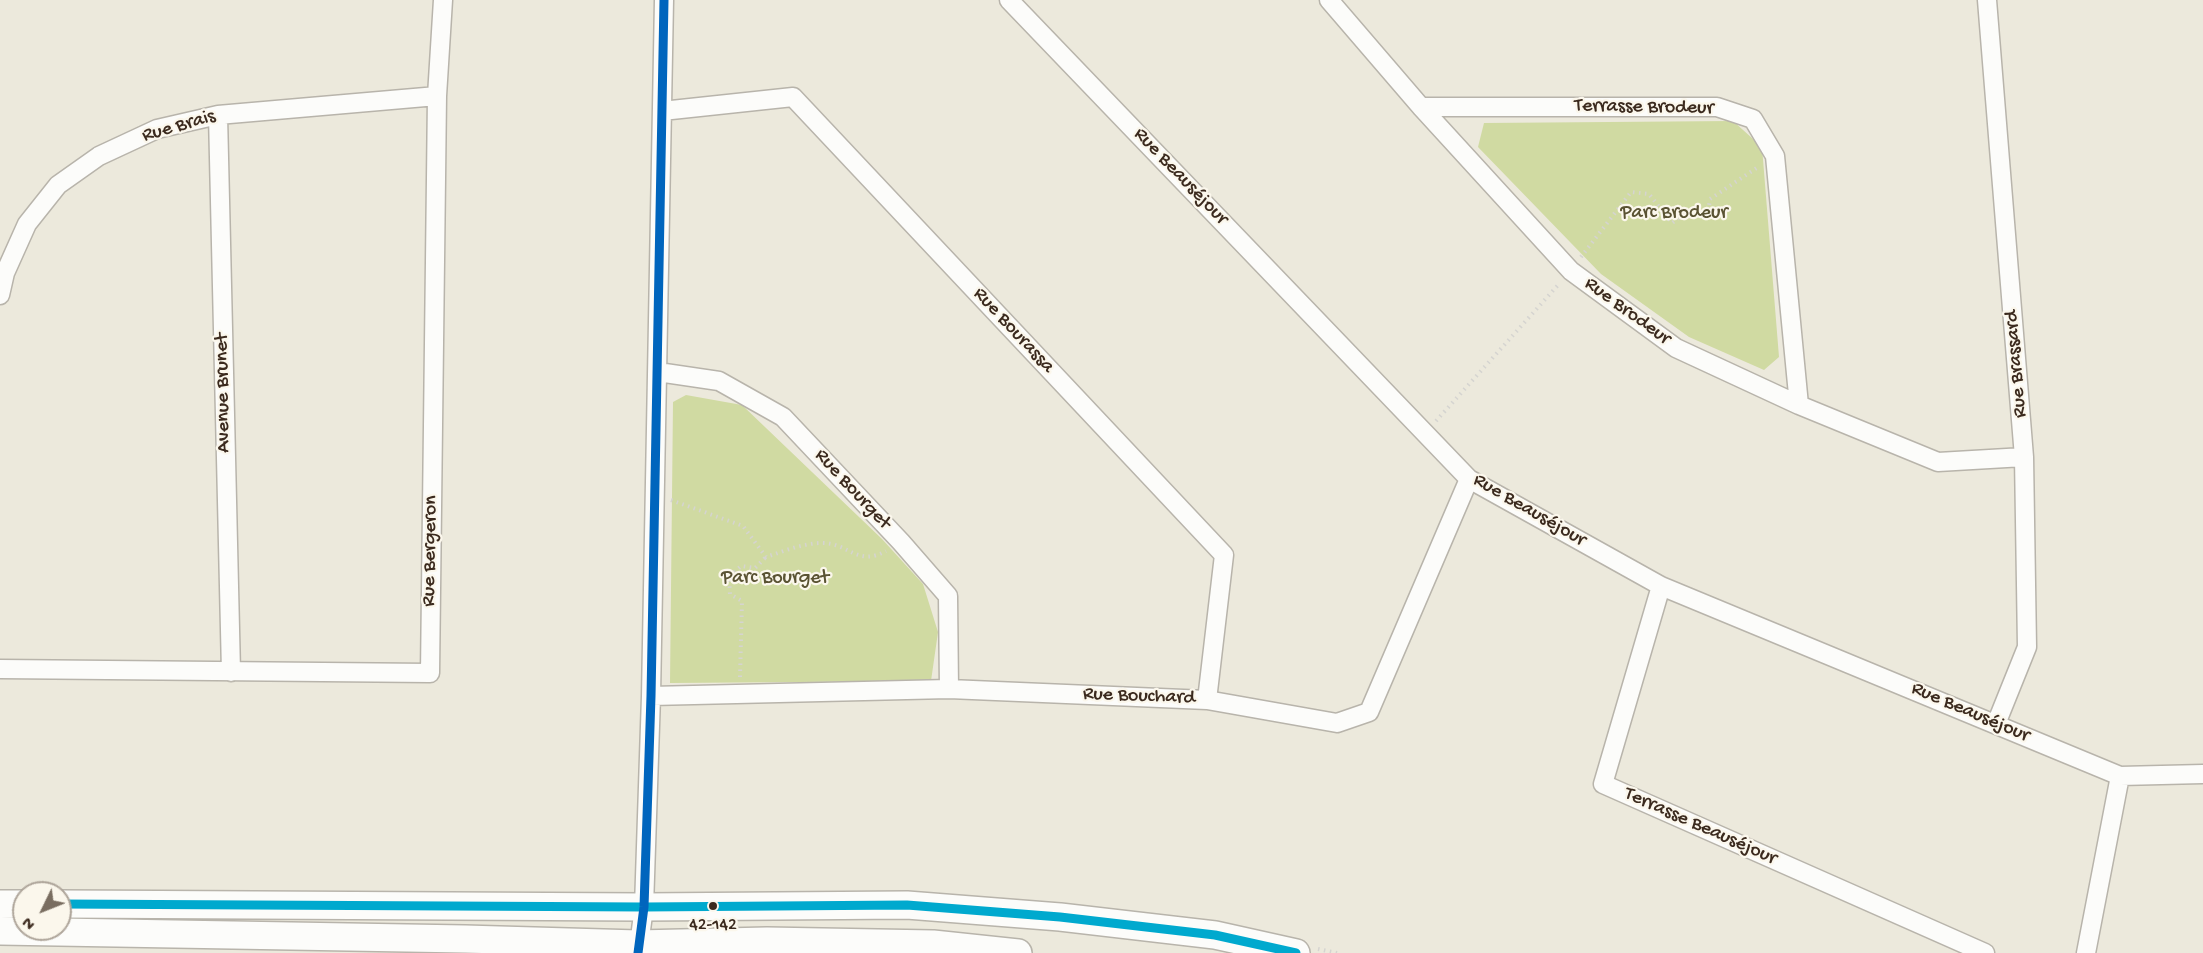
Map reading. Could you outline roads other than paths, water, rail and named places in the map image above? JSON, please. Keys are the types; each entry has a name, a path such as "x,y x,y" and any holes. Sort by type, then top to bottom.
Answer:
{"main road":[{"path":"72,904 644,907 907,905 1060,917 1215,935 1296,953"},
{"path":"0,931 453,939 638,949 767,940 921,944 1018,953"}],"street":[{"name":"Rue Bergeron","path":"0,669 430,673 437,96 443,0"},
{"path":"638,949 644,907 651,696 664,0"},
{"name":"Rue Beauséjour","path":"1009,0 1469,478 1661,586 2120,776 2203,774"},
{"name":"Rue Brodeur","path":"1329,0 1421,107 1571,270 1676,348 1799,405 1938,462 2024,457"},
{"name":"Rue Brassard","path":"1987,0 2024,457 2027,647 1996,724"},
{"name":"Rue Brais","path":"0,295 5,273 27,224 58,185 99,156 157,129 218,115 437,96"},
{"name":"Rue Bourassa","path":"662,111 792,97 1224,555 1207,700"},
{"name":"Terrasse Brodeur","path":"1421,107 1717,107 1754,119 1775,156 1799,405"},
{"name":"Avenue Brunet","path":"218,115 231,672"},
{"name":"Rue Bourget","path":"658,372 719,381 783,417 901,543 948,596 949,689"},
{"name":"Rue Bouchard","path":"651,696 949,689 1207,700 1337,723 1369,712 1469,478"},
{"name":"Terrasse Beauséjour","path":"1661,586 1603,784 1985,953"},
{"path":"2086,953 2120,776"}],"place":[{"name":"42-142","path":"713,906"}],"park label":[{"name":"Parc Brodeur","path":"1674,214"},
{"name":"Parc Bourget","path":"775,579"}]}
